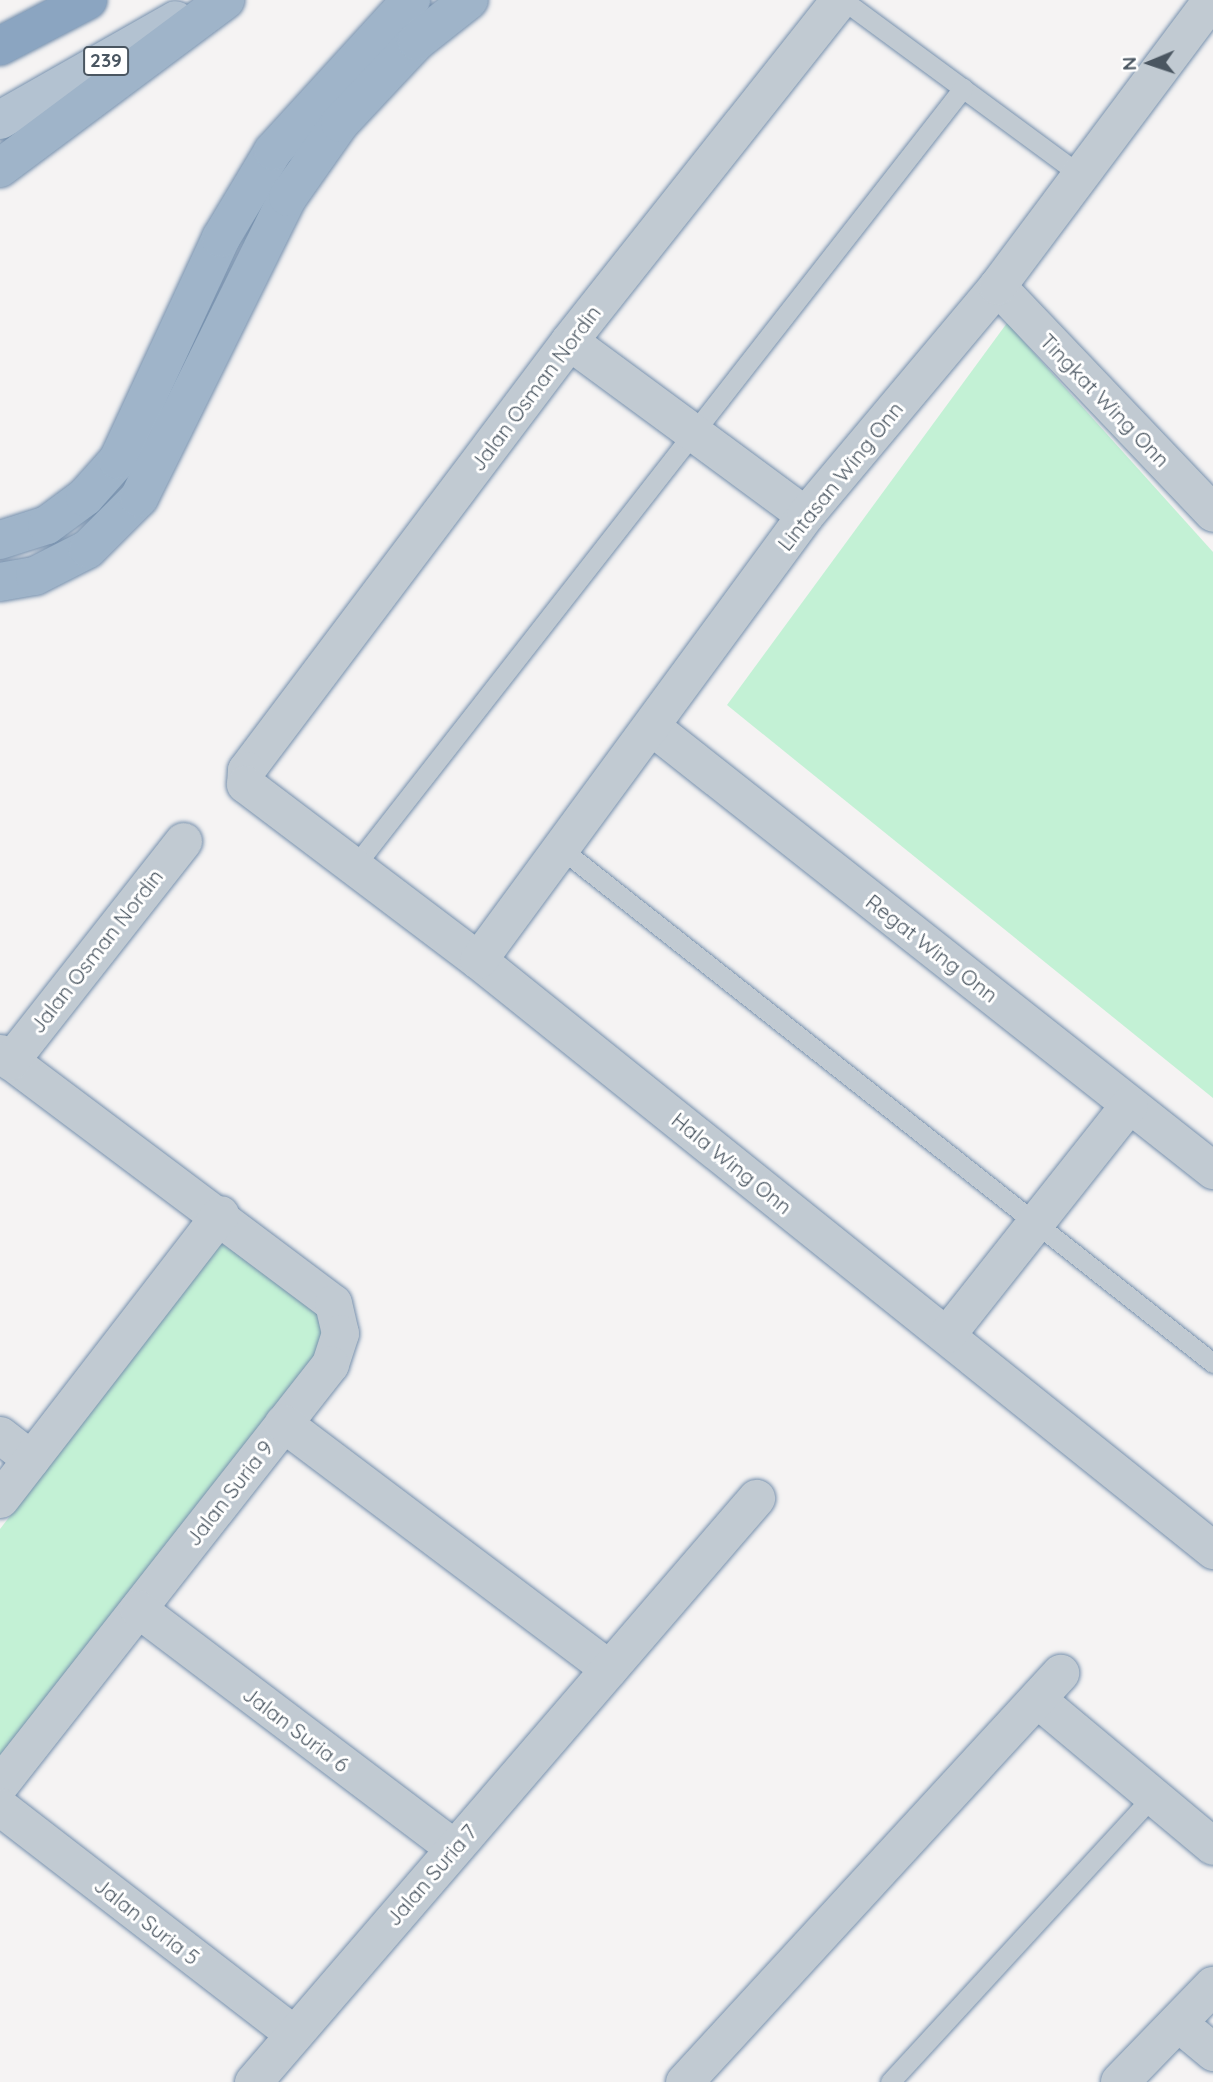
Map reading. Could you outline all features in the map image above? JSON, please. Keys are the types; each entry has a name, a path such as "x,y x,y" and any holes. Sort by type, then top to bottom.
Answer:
{"highway":[{"path":"0,46 88,0"},
{"path":"0,168 225,0"},
{"path":"0,540 47,525 85,497 118,460 221,238 273,151 411,0"},
{"path":"0,582 35,576 88,549 139,498 288,197 340,123 417,41 469,0"}],"main road":[{"name":"239","path":"0,120 211,0"}],"street":[{"name":"Jalan Osman Nordin","path":"245,784 246,770 569,341 841,0"},
{"name":"Lintasan Wing Onn","path":"478,960 806,515 997,286 1078,173 1206,21"},
{"name":"Tingkat Wing Onn","path":"997,286 1213,513"},
{"path":"569,341 806,515"},
{"name":"Regat Wing Onn","path":"652,727 1213,1170"},
{"name":"Hala Wing Onn","path":"245,784 478,960 1213,1550"},
{"name":"Jalan Osman Nordin","path":"5,1057 183,841"},
{"name":"Jalan Suria 9","path":"0,1784 330,1364 340,1333 333,1303 220,1214 5,1057"},
{"path":"947,1334 1129,1104"},
{"path":"0,1499 220,1214"},
{"path":"283,1423 609,1669"},
{"path":"0,1435 31,1459"},
{"name":"Jalan Suria 7","path":"253,2082 756,1498"},
{"name":"Jalan Suria 6","path":"138,1609 454,1848"},
{"path":"684,2082 1048,1686 1153,1796 1213,1846"},
{"name":"Jalan Suria 5","path":"0,1807 294,2034"},
{"path":"1120,2082 1213,1986"},
{"path":"1178,2022 1213,2052"}],"lane":[{"path":"841,0 1078,173"},
{"path":"354,867 691,431 962,88"},
{"path":"560,848 1213,1363"},
{"path":"890,2082 1153,1796"}],"green space":[{"path":"1007,323 1213,552 1213,1098 727,705"},
{"path":"221,1243 326,1311 331,1343 0,1771 0,1529"}]}
